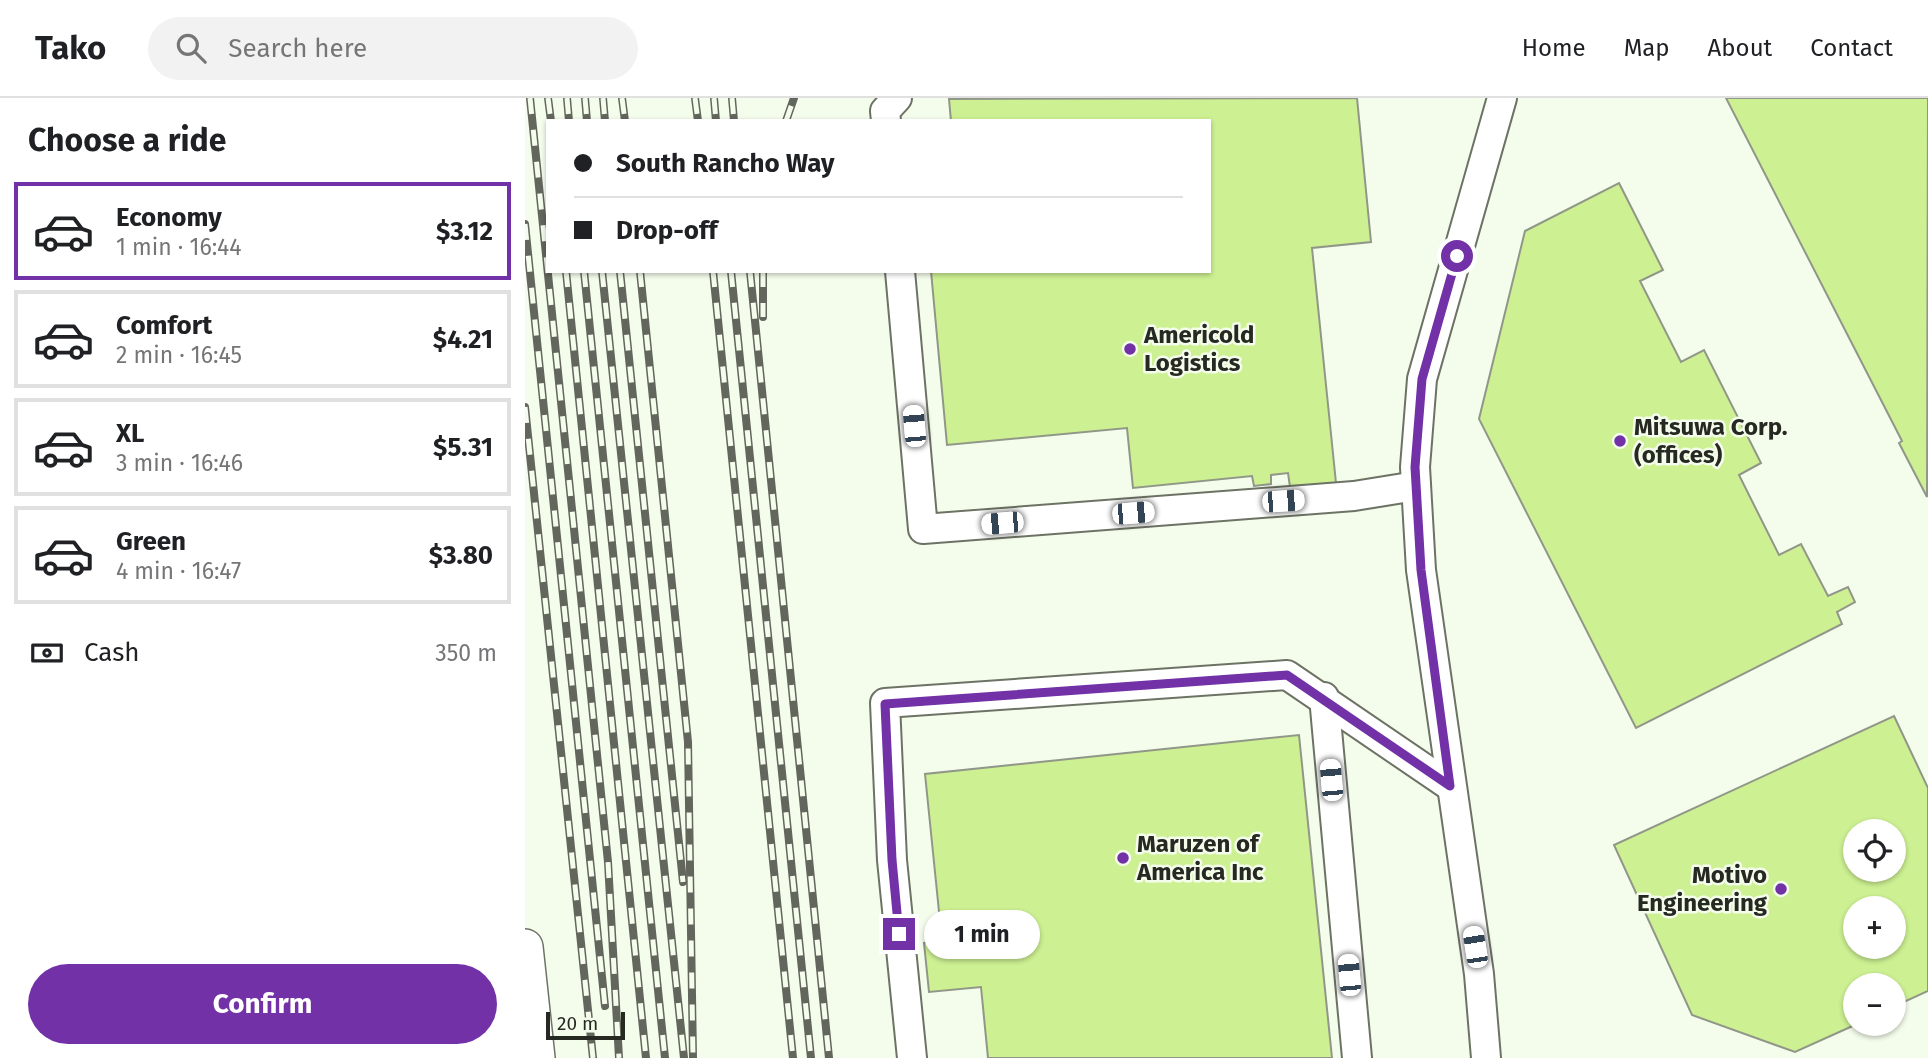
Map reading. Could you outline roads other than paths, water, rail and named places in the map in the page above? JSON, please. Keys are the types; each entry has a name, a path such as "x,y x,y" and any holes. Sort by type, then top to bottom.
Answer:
{"main road":[{"path":"525,947 537,1058"}],"street":[{"path":"886,119 885,111 897,98"},
{"path":"1486,1058 1479,974 1421,570 1416,486 1422,379 1502,98"},
{"path":"900,273 923,530 1354,496 1416,486"},
{"path":"912,1058 892,860 885,704 1287,675 1324,697 1450,786"},
{"path":"1324,697 1357,1058"}],"railway":[{"path":"530,98 546,255"},
{"path":"548,98 551,119"},
{"path":"567,98 569,119"},
{"path":"585,98 587,119"},
{"path":"603,98 605,119"},
{"path":"622,98 625,119"},
{"path":"695,98 698,119"},
{"path":"714,98 716,119"},
{"path":"732,98 734,119"},
{"path":"787,119 794,98"},
{"path":"525,224 605,1006"},
{"path":"548,273 608,862 619,1058"},
{"path":"566,273 646,1058"},
{"path":"584,273 665,1058"},
{"path":"602,273 684,1058"},
{"path":"620,273 683,882"},
{"path":"640,273 688,742 693,1058"},
{"path":"713,273 793,1058"},
{"path":"731,273 811,1058"},
{"path":"750,273 829,1058"},
{"path":"763,273 763,317"},
{"path":"525,407 593,1058"}],"place":[{"name":"Americold Logistics","path":"1130,349"},
{"name":"Mitsuwa Corp. (offices)","path":"1620,441"},
{"name":"Maruzen of America Inc","path":"1123,858"},
{"name":"Motivo Engineering","path":"1781,889"}]}
